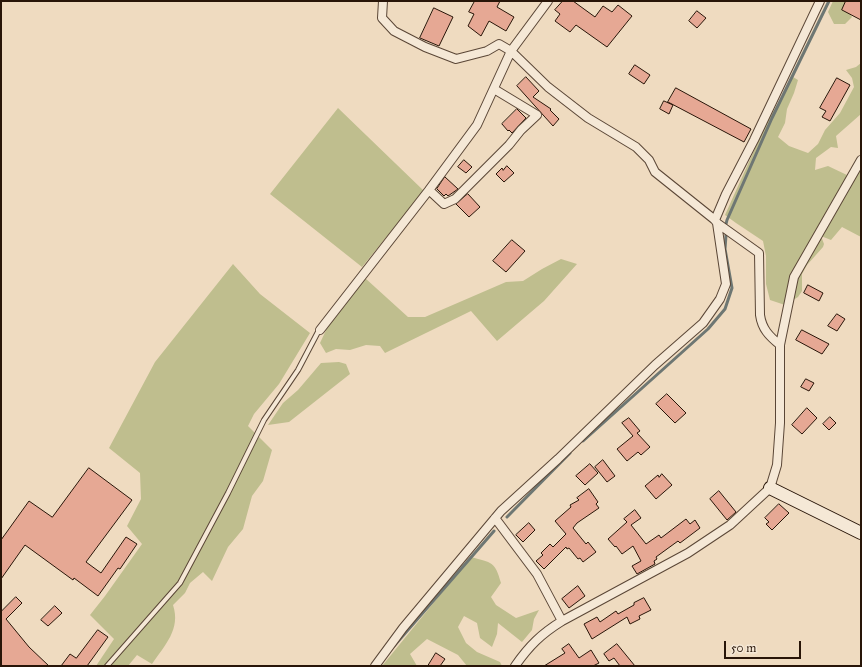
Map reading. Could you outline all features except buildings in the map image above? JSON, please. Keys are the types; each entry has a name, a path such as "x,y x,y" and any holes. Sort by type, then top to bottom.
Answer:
{"street":[{"path":"383,1 382,18 394,31 425,47 456,59 487,51 499,44 511,51 559,96 588,118 636,147 649,160 655,172 716,222 759,252 761,324 766,333 780,345"},
{"path":"320,330 478,126 511,51 548,1"},
{"path":"375,666 403,628 501,511 558,459 655,365 703,323 720,299 726,284 716,222 726,194 754,140 820,1"},
{"path":"429,190 444,204 455,199 537,115 494,89"},
{"path":"515,666 527,649 544,633 562,621 688,553 730,525 770,488 777,465 780,423 780,345 794,277 861,160"},
{"path":"770,488 861,533"},
{"path":"495,518 537,574 562,621"}],"lane":[{"path":"107,666 180,583 228,493 264,420 298,370 320,330"}],"shaded area":[{"path":"833,1 852,1 848,11 852,17 845,24 834,24 828,12"},
{"path":"861,63 861,114 836,136 838,148 831,147 816,158 815,170 828,166 847,175 861,165 861,237 842,227 831,240 821,236 824,244 823,247 807,265 802,274 802,291 798,297 785,305 770,300 766,284 766,256 763,241 725,215 766,124 793,77 798,80 787,109 785,123 778,137 789,146 808,153 818,144 825,130 840,113 854,87 852,78 846,70 856,67"},
{"path":"338,108 424,191 362,267 270,194"},
{"path":"561,259 577,264 544,301 497,341 471,311 385,353 380,346 366,345 350,350 336,349 326,353 320,343 328,326 365,278 408,317 425,317 506,282 523,281"},
{"path":"233,264 260,294 310,333 279,384 254,414 248,426 272,450 263,481 252,496 243,529 228,547 212,581 203,572 190,583 185,593 173,605 175,622 173,629 166,643 152,664 137,655 128,666 96,666 114,639 90,615 142,544 127,526 141,499 140,473 109,448 155,362"},
{"path":"339,362 346,364 350,374 289,422 268,425 283,403 298,390 321,363"},
{"path":"471,557 492,564 497,570 501,583 491,597 496,605 516,618 539,610 534,619 532,630 522,642 498,623 497,634 492,647 480,638 477,623 464,616 458,627 466,643 477,652 500,662 502,666 467,666 458,655 427,639 410,654 417,666 382,666"}],"waterway":[{"path":"726,224 772,118 829,1"},
{"path":"583,441 708,329 725,309 732,288 725,249 726,235"},
{"path":"507,517 570,453"},
{"path":"394,646 494,531"}]}
